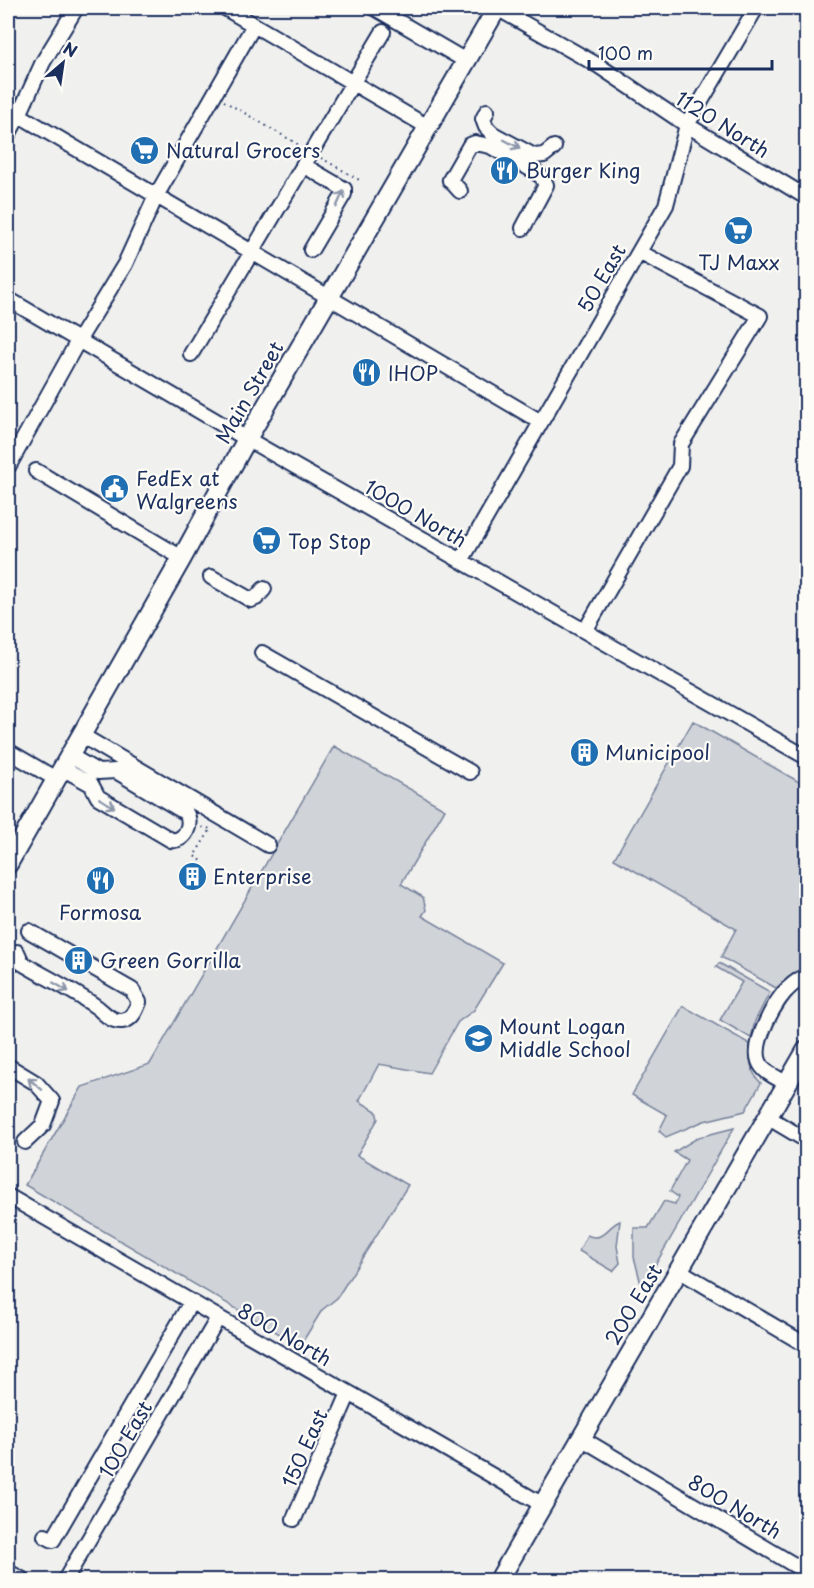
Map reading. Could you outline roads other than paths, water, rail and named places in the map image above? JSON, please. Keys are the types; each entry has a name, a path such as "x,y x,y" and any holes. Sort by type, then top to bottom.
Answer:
{"main road":[{"name":"Main Street","path":"8,864 328,298 497,8"},
{"name":"200 East","path":"499,1581 807,1051"}],"street":[{"path":"8,135 43,62 76,8"},
{"path":"225,8 428,127"},
{"path":"375,8 466,61"},
{"name":"1120 North","path":"497,8 599,66 687,125 807,197"},
{"name":"50 East","path":"461,561 666,205 687,125 756,8"},
{"path":"8,467 78,340 125,264 156,196 254,25"},
{"path":"191,354 383,32"},
{"path":"487,111 483,119 493,134 534,156 544,155 554,147"},
{"path":"19,115 541,422"},
{"path":"460,191 450,180 470,146 475,142 490,146 534,171 542,177 546,185 523,228"},
{"path":"303,165 344,189 344,194 311,250"},
{"path":"585,631 680,466 681,444 760,316 639,252"},
{"name":"1000 North","path":"8,299 247,440 807,757"},
{"path":"36,471 182,558"},
{"path":"211,577 251,600 264,589"},
{"path":"262,653 470,772"},
{"path":"81,735 268,845"},
{"path":"8,751 62,767 98,772 116,771 186,813 190,819 189,825 182,838 177,841 171,840 98,797 91,784 62,767"},
{"path":"17,952 22,963 97,1007 112,1020 122,1022 136,1011 139,1002 132,990 29,931"},
{"path":"788,1084 766,1072 759,1060 759,1040 770,1014 789,987 807,975"},
{"path":"8,1066 36,1083 52,1101 43,1125 24,1142"},
{"path":"769,1118 807,1140"},
{"name":"800 North","path":"8,1196 543,1505"},
{"path":"680,1271 807,1345"},
{"path":"45,1536 53,1540 191,1302"},
{"name":"100 East","path":"65,1581 218,1318"},
{"name":"150 East","path":"294,1519 349,1393"},
{"name":"800 North","path":"581,1438 807,1572"},
{"path":"8,1572 23,1581"}],"place":[{"name":"Natural Grocers","path":"145,150"},
{"name":"Burger King","path":"505,170"},
{"name":"TJ Maxx","path":"739,231"},
{"name":"IHOP","path":"367,373"},
{"name":"FedEx at Walgreens","path":"115,489"},
{"name":"Top Stop","path":"267,541"},
{"name":"Municipool","path":"584,752"},
{"name":"Enterprise","path":"192,876"},
{"name":"Formosa","path":"100,881"},
{"name":"Green Gorrilla","path":"79,960"},
{"name":"Mount Logan Middle School","path":"478,1038"}]}
